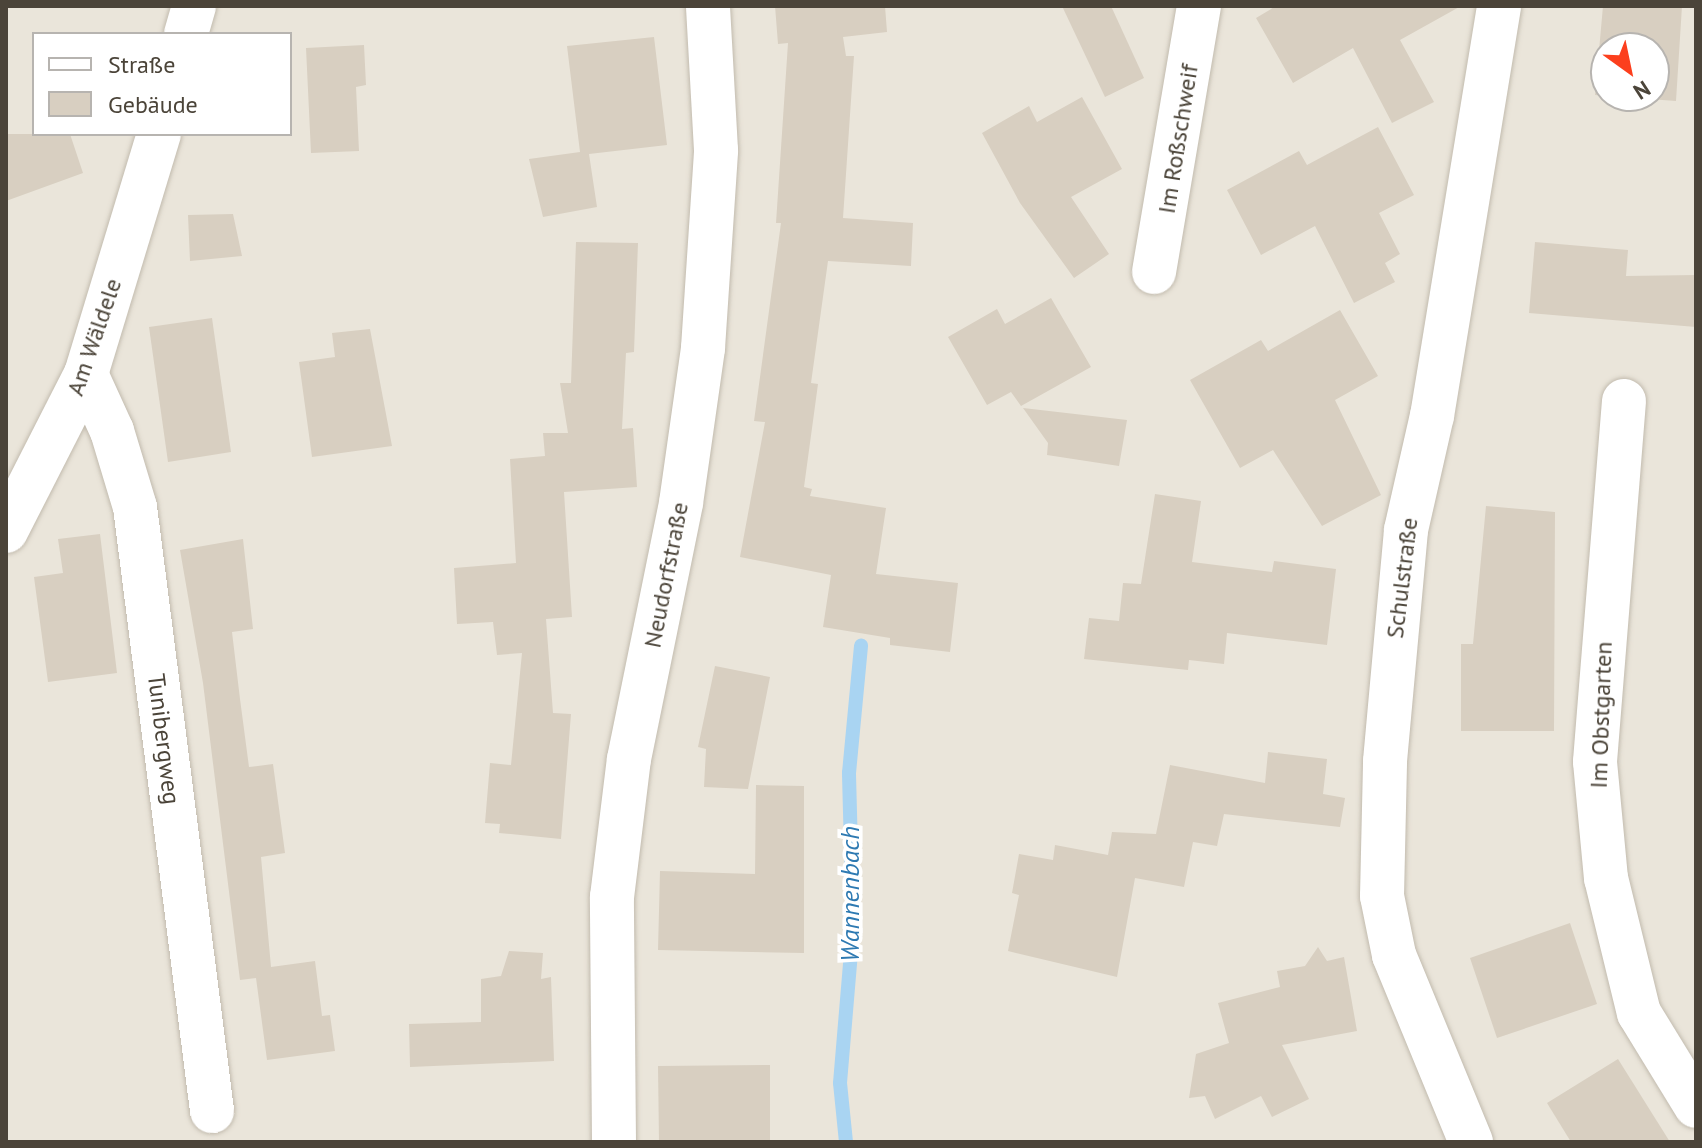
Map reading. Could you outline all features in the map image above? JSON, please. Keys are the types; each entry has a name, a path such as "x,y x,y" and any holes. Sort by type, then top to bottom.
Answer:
{"street":[{"path":"187,32 194,6"},
{"name":"Neudorfstraße","path":"614,1142 612,897 629,759 681,503 703,348 716,150 708,6"},
{"name":"Im Roßschweif","path":"1154,272 1199,6"},
{"name":"Schulstraße","path":"1471,1142 1394,955 1382,896 1384,806 1406,530 1432,416 1499,6"},
{"name":"Am Wäldele","path":"6,531 86,374 158,136"},
{"name":"Tunibergweg","path":"86,374 112,431 135,507 212,1111"},
{"name":"Im Obstgarten","path":"1624,401 1595,762 1606,878 1639,1013 1696,1106"}],"shaded area":[{"path":"6,6 1696,6 1696,1142 6,1142"}],"building":[{"path":"775,6 885,6 887,32 843,37 846,56 854,56 843,218 913,223 911,266 828,261 811,383 818,384 804,487 812,489 810,496 886,508 876,574 958,583 950,652 890,645 890,638 823,627 831,575 740,557 765,422 754,421 781,223 776,223 788,43 778,44"},
{"path":"1062,6 1111,6 1144,78 1105,97"},
{"path":"1276,6 1461,6 1400,40 1434,102 1392,123 1353,48 1293,83 1256,18"},
{"path":"1603,6 1682,6 1676,101 1670,101 1670,32 1601,32"},
{"path":"654,37 667,145 589,154 597,207 543,217 529,159 580,152 567,46"},
{"path":"364,45 366,85 356,87 359,151 311,153 306,48"},
{"path":"1082,97 1122,169 1071,197 1109,254 1074,278 1020,203 982,133 1029,106 1037,122"},
{"path":"1378,127 1414,195 1379,213 1400,254 1385,263 1395,282 1354,303 1315,226 1261,255 1227,190 1299,151 1307,165"},
{"path":"6,134 71,136 83,173 6,201"},
{"path":"233,214 242,256 190,261 188,215"},
{"path":"576,242 638,243 634,352 626,353 622,429 633,428 637,487 564,492 572,617 546,619 553,713 571,714 561,839 499,833 500,824 485,823 490,763 511,765 522,653 497,655 493,622 457,624 454,568 516,563 510,459 545,456 543,433 568,433 560,383 571,383"},
{"path":"1535,242 1628,250 1626,276 1696,275 1696,327 1529,313"},
{"path":"1051,298 1091,367 1021,406 1011,392 987,405 948,337 997,309 1005,324"},
{"path":"1340,310 1378,376 1335,400 1381,495 1322,526 1273,450 1240,468 1190,380 1261,340 1268,351"},
{"path":"212,318 231,452 168,462 149,327"},
{"path":"370,329 392,446 312,457 299,362 335,357 332,333"},
{"path":"1023,408 1127,420 1119,466 1047,455 1048,443"},
{"path":"1155,494 1201,501 1192,562 1272,572 1274,561 1336,569 1327,645 1227,633 1224,664 1189,660 1188,670 1084,659 1089,618 1119,621 1123,583 1141,584"},
{"path":"1486,506 1555,512 1554,731 1461,731 1461,644 1473,644"},
{"path":"100,534 117,673 48,682 34,577 63,573 58,539"},
{"path":"243,539 253,629 232,632 249,767 273,764 285,853 261,857 271,967 315,961 322,1016 330,1015 335,1051 267,1060 256,978 240,980 203,683 180,550"},
{"path":"715,666 770,677 748,789 704,787 706,749 698,747"},
{"path":"1268,752 1327,759 1323,794 1345,798 1340,827 1224,814 1217,846 1193,842 1184,887 1135,878 1117,977 1008,951 1019,895 1012,893 1019,854 1053,860 1055,845 1108,855 1112,832 1156,834 1170,765 1265,783"},
{"path":"756,785 804,786 804,953 658,950 660,871 755,874"},
{"path":"1570,923 1597,1004 1497,1038 1470,958"},
{"path":"1318,947 1327,961 1344,957 1357,1031 1282,1045 1309,1099 1272,1117 1261,1096 1215,1119 1205,1096 1189,1098 1196,1054 1229,1043 1218,1003 1280,987 1277,971 1305,966"},
{"path":"509,951 543,953 541,979 551,977 554,1061 410,1067 409,1024 481,1022 481,979 501,976"},
{"path":"1618,1059 1670,1142 1571,1142 1547,1103"},
{"path":"770,1065 770,1142 659,1142 658,1066"}],"waterway":[{"name":"Wannenbach","path":"846,1142 840,1083 853,927 849,773 861,646"}]}
